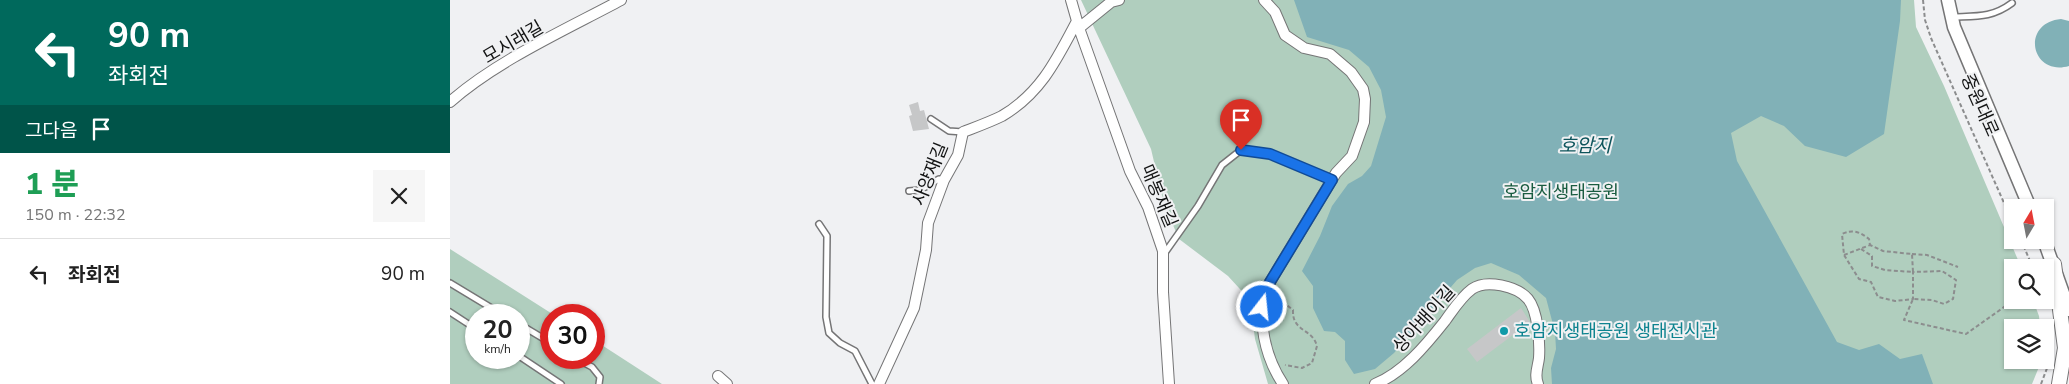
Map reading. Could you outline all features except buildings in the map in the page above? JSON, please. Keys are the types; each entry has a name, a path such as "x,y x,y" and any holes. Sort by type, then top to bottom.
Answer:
{"main road":[{"path":"2054,264 2065,348 2060,384"}],"street":[{"name":"모시래길","path":"450,102 463,90 501,66 621,0"},
{"path":"1071,0 1078,24 1111,2 1119,0"},
{"path":"1264,0 1275,12 1285,35 1304,48 1330,54 1351,72 1363,89 1365,111 1361,134 1352,156 1332,180 1267,287 1264,296 1262,307 1265,343 1274,370 1283,384"},
{"name":"중원대로","path":"1948,0 1954,27 2026,199"},
{"name":"사양재길","path":"879,384 914,308 926,250 928,223 944,180 958,154 963,132 1002,116 1030,95 1052,70 1078,24"},
{"name":"매봉재길","path":"1078,24 1130,171 1156,229 1163,255 1163,292 1169,384"},
{"path":"2054,264 2068,287"},
{"path":"2054,264 2069,310"},
{"name":"상아배이길","path":"1375,384 1400,370 1431,339 1459,302 1473,288 1493,283 1509,288 1528,299 1537,322 1539,357 1536,378 1538,384"},
{"path":"718,376 727,384"}],"lane":[{"path":"1951,17 1986,16 2000,12 2012,4"},
{"path":"931,119 949,131 963,132"},
{"path":"1163,255 1198,206 1222,164 1241,150 1270,154 1332,180"},
{"path":"908,191 920,190 939,179 944,180"},
{"path":"820,224 827,236 826,317 829,333 840,343 855,351 872,384"},
{"path":"450,283 485,304"},
{"path":"450,312 465,322"},
{"path":"530,363 561,384"},
{"path":"592,369 600,377 599,384"}],"path":[{"name":"중원대로","path":"1923,0 1925,20 1932,38 2004,203"},
{"path":"1861,249 1872,256 1872,266 1885,270 1913,272 1942,271 1956,280 1953,299 1944,304 1932,300 1912,299 1895,301 1878,297 1871,282 1859,279 1844,255 1842,234 1850,230 1860,232 1869,239 1870,245"},
{"path":"1844,255 1870,245 1883,251 1927,255 1958,267"},
{"path":"1912,254 1912,299 1904,320 1966,334 2004,307"},
{"path":"1268,301 1288,306 1293,310 1293,318 1298,327 1313,336 1317,346 1312,362 1302,368 1288,366 1282,362"},
{"path":"2041,384 2046,369"}],"green space":[{"name":"호암지생태공원","path":"1081,0 1914,0 1916,27 1944,86 2004,227 2004,249 2013,249 2018,259 2004,259 2004,309 2036,309 2039,316 2039,319 2004,319 2004,369 2038,369 2032,384 1268,384 1255,339 1250,300 1228,276 1179,239 1164,204 1151,149"},
{"path":"450,249 540,306 540,369 605,369 605,347 662,384 450,384"}],"water":[{"name":"호암지","path":"1294,0 1901,0 1900,21 1884,134 1846,157 1805,146 1784,126 1761,116 1731,133 1737,161 1837,342 1859,350 1879,344 1900,359 1922,354 1933,384 1552,384 1551,368 1556,349 1555,332 1546,298 1519,275 1491,263 1475,268 1457,280 1394,353 1375,369 1354,374 1345,360 1345,341 1335,332 1324,331 1313,308 1313,286 1302,271 1320,236 1332,206 1348,184 1362,176 1371,166 1386,117 1381,90 1369,67 1349,50 1307,37"},
{"path":"2061,19 2069,21 2069,66 2056,67 2046,64 2039,57 2035,48 2035,39 2040,30 2048,23"}],"place":[{"name":"호암지생태공원 생태전시관","path":"1504,331"}],"route":[{"path":"1241,150 1270,154 1332,180 1267,287 1262,307"}]}
